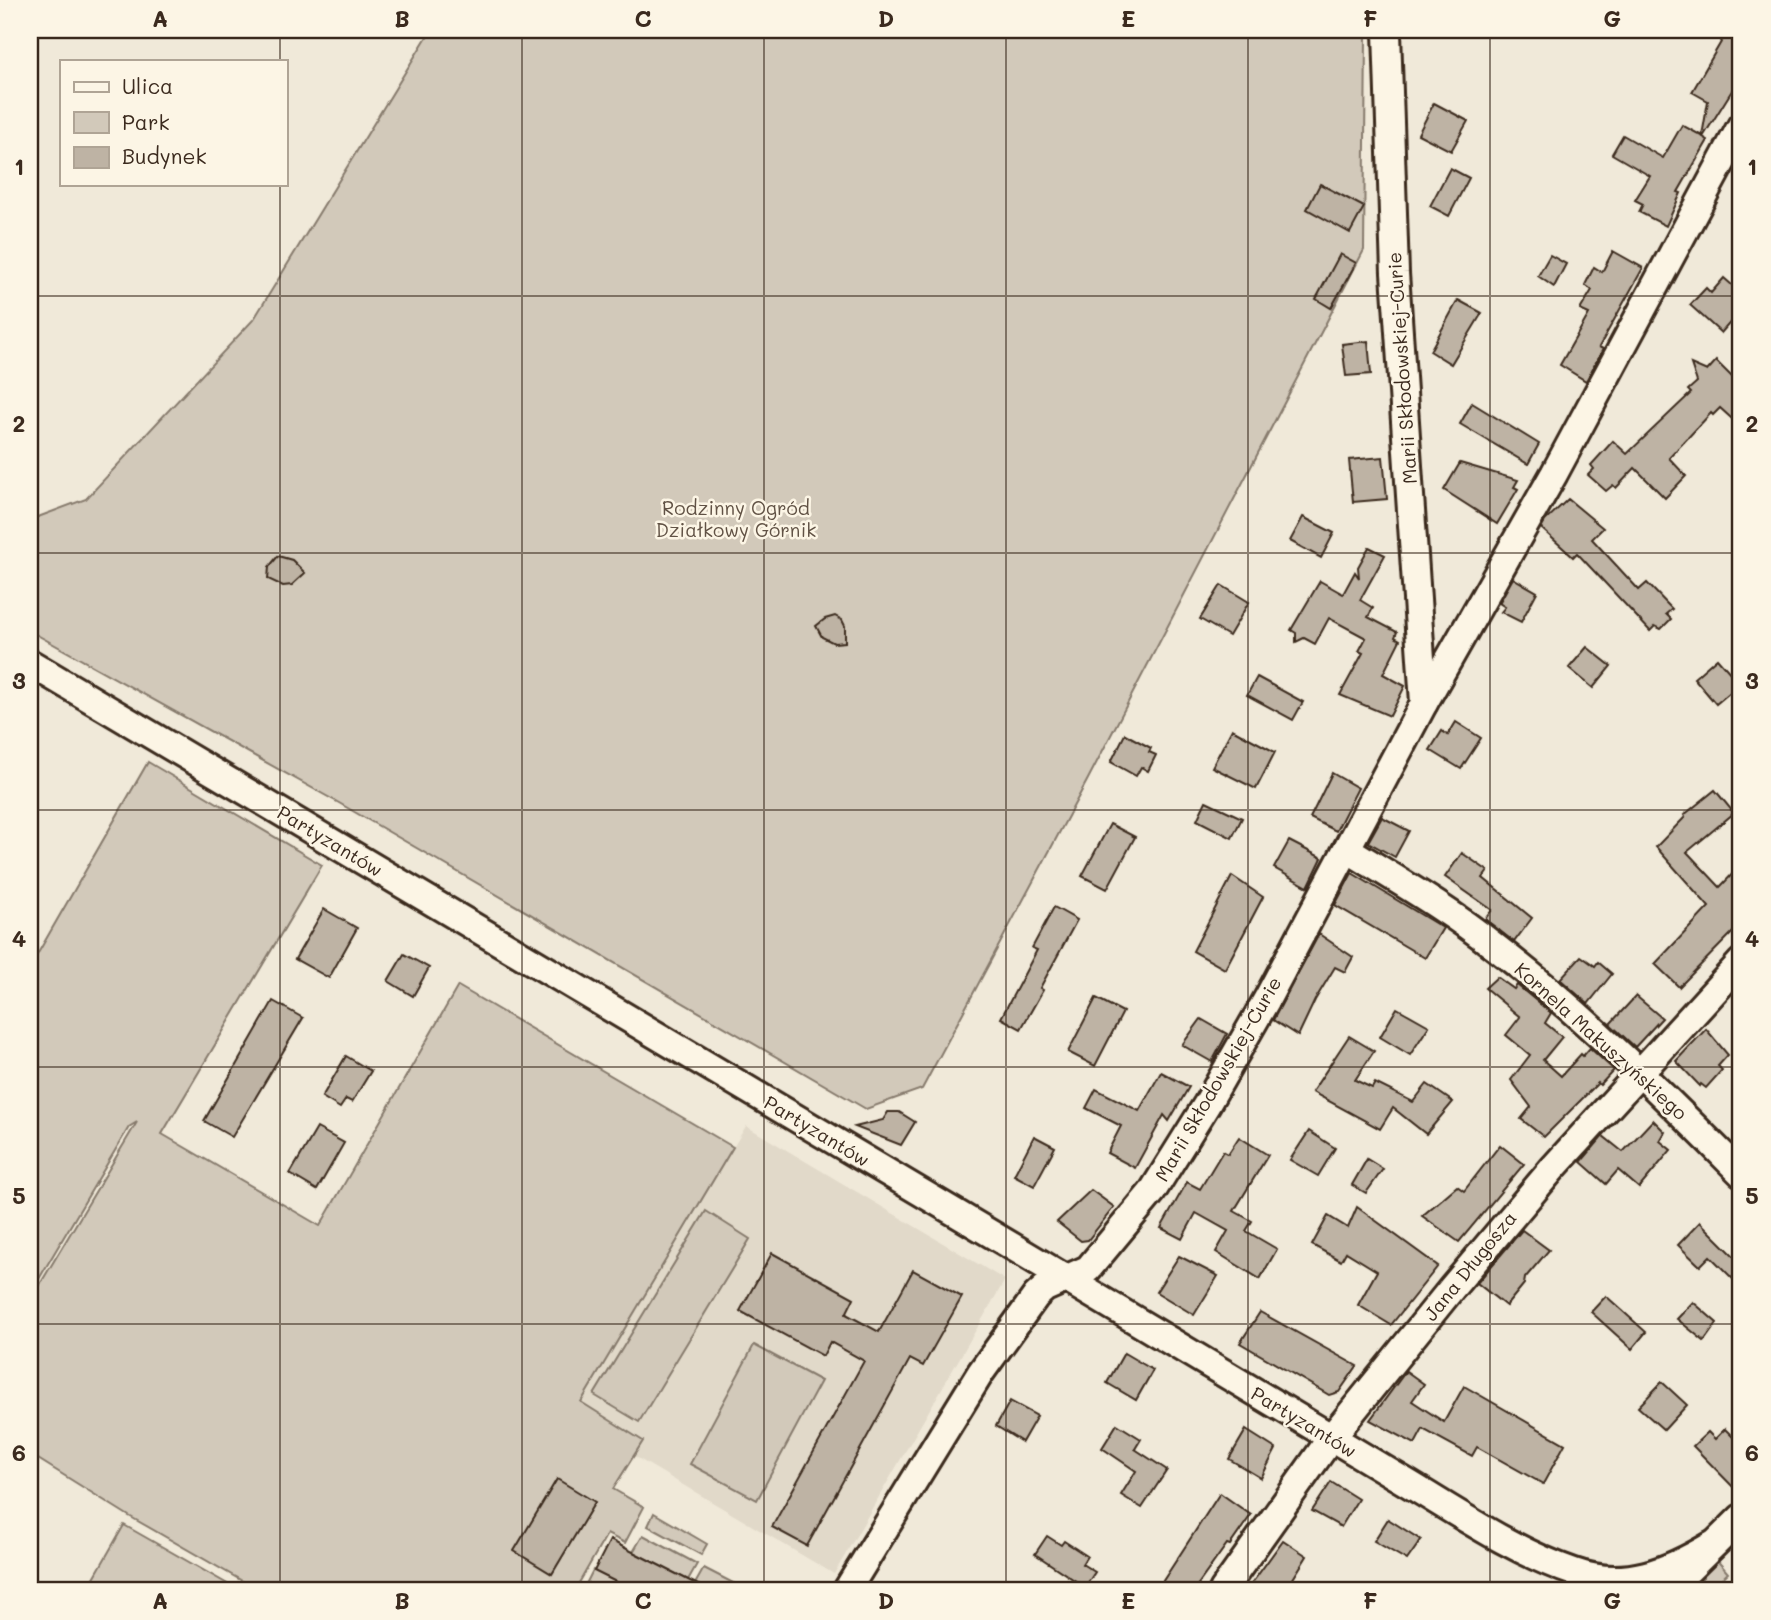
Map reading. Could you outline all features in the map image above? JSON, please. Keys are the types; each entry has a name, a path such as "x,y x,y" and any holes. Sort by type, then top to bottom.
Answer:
{"street":[{"name":"Marii Skłodowskiej-Curie","path":"1387,32 1395,273 1424,703"},
{"name":"Marii Skłodowskiej-Curie","path":"847,1590 981,1372 1036,1296 1045,1288 1088,1269 1152,1192 1207,1104 1267,999 1424,703 1553,474 1741,126"},
{"name":"Partyzantów","path":"30,663 1497,1535 1543,1559 1611,1586 1665,1571 1712,1545"},
{"name":"Kornela Makuszyńskiego","path":"1347,849 1435,904 1493,945 1572,1009 1741,1173"},
{"name":"Jana Długosza","path":"1223,1590 1331,1438 1509,1219 1741,962"},
{"path":"1668,1590 1741,1518"},
{"path":"1543,1559 1561,1590"}],"shaded area":[{"path":"746,1126 1005,1280 834,1574 634,1456 643,1441 581,1403"}],"green space":[{"name":"Rodzinny Ogród Działkowy Górnik","path":"431,30 1368,30 1364,250 1088,779 922,1089 866,1109 339,803 30,631 30,520 86,499 254,319"},
{"path":"148,762 322,865 162,1134 320,1226 458,986 733,1147 581,1402 643,1441 613,1489 644,1507 625,1543 607,1534 575,1590 258,1590 129,1516 30,1454 30,1301 137,1122 129,1127 30,1294 30,967"},
{"path":"706,1211 750,1239 639,1422 594,1395"},
{"path":"754,1345 821,1381 757,1500 690,1464"},
{"path":"654,1513 707,1544 701,1555 648,1526"},
{"path":"124,1525 238,1590 87,1590"},
{"path":"643,1535 697,1564 688,1580 633,1552"},
{"path":"1715,1558 1728,1573 1710,1590 1680,1590"},
{"path":"704,1568 739,1586 737,1590 708,1590 695,1584"},
{"path":"593,1570 632,1590 583,1590"}],"building":[{"path":"1728,30 1741,30 1741,76 1703,137 1708,140 1678,192 1681,193 1666,226 1639,212 1643,204 1635,200 1650,176 1612,154 1623,135 1663,158 1682,125 1702,136 1708,101 1692,92"},
{"path":"1434,103 1468,121 1451,151 1418,134"},
{"path":"1450,168 1469,178 1449,216 1430,206"},
{"path":"1320,184 1364,207 1350,233 1307,209"},
{"path":"1613,251 1643,268 1599,347 1603,349 1586,381 1560,365 1589,314 1580,310 1592,290 1585,285 1594,267 1602,272"},
{"path":"1340,254 1356,263 1331,308 1316,299"},
{"path":"1550,255 1566,264 1554,287 1538,276"},
{"path":"1724,278 1741,293 1741,310 1721,333 1690,305 1706,288 1711,293"},
{"path":"1458,300 1482,313 1451,364 1430,351"},
{"path":"1368,341 1371,374 1346,376 1342,344"},
{"path":"1716,361 1741,386 1741,427 1720,408 1713,415 1711,413 1669,458 1686,476 1665,498 1635,468 1616,488 1613,485 1606,491 1588,475 1594,469 1591,465 1613,441 1627,454 1691,393 1688,390 1697,382 1691,364 1707,371"},
{"path":"1472,403 1539,444 1528,464 1460,424"},
{"path":"1383,457 1387,499 1353,502 1349,460"},
{"path":"1460,463 1518,480 1514,487 1518,489 1497,524 1444,490"},
{"path":"1568,499 1603,528 1592,539 1639,590 1647,583 1672,609 1666,614 1671,619 1661,629 1655,626 1650,631 1577,553 1573,557 1541,528"},
{"path":"1303,517 1334,533 1321,558 1290,541"},
{"path":"1369,547 1385,555 1360,600 1373,608 1368,617 1397,632 1395,637 1400,640 1383,674 1405,686 1390,716 1340,695 1363,653 1359,651 1366,638 1329,618 1315,644 1304,638 1296,642 1296,633 1291,630 1320,581 1343,594 1355,572 1359,578 1358,567"},
{"path":"278,556 292,560 305,573 292,585 283,586 268,579 269,567"},
{"path":"1513,578 1537,592 1521,622 1501,612 1505,607 1499,603"},
{"path":"1221,585 1249,602 1229,636 1200,619"},
{"path":"835,616 842,620 845,626 845,642 834,643 822,637 816,626"},
{"path":"1587,647 1611,666 1593,688 1569,668"},
{"path":"1717,658 1740,684 1716,704 1694,678"},
{"path":"1257,677 1303,702 1293,720 1247,695"},
{"path":"1456,722 1481,738 1461,769 1430,750 1442,731 1448,735"},
{"path":"1232,729 1275,752 1256,789 1212,767"},
{"path":"1125,734 1151,748 1149,752 1156,755 1148,771 1141,767 1136,776 1111,762"},
{"path":"1332,773 1358,788 1336,831 1310,818"},
{"path":"1715,790 1734,813 1687,852 1720,887 1741,865 1741,924 1679,987 1655,964 1709,907 1656,847 1684,815"},
{"path":"1206,801 1242,818 1232,838 1197,820"},
{"path":"1382,817 1409,831 1395,857 1368,842"},
{"path":"1110,824 1135,837 1107,889 1082,876"},
{"path":"1289,841 1322,858 1308,887 1274,868"},
{"path":"1462,853 1488,871 1483,878 1532,918 1514,942 1485,919 1492,910 1445,877"},
{"path":"1352,873 1443,928 1425,958 1335,905"},
{"path":"1232,876 1263,897 1225,969 1193,951"},
{"path":"1054,907 1077,920 1021,1029 1001,1018 1037,950 1032,948"},
{"path":"324,909 357,928 329,978 295,959"},
{"path":"1319,934 1353,957 1345,972 1335,967 1298,1036 1273,1020"},
{"path":"404,954 429,968 413,996 388,981"},
{"path":"1581,956 1595,966 1598,962 1612,974 1588,1004 1560,979"},
{"path":"1497,977 1514,989 1517,985 1551,1013 1545,1023 1562,1037 1543,1060 1561,1076 1590,1048 1614,1070 1544,1137 1521,1119 1531,1107 1511,1080 1530,1055 1506,1035 1520,1017 1485,988"},
{"path":"1636,996 1662,1018 1635,1047 1610,1024"},
{"path":"1096,998 1123,1012 1095,1066 1068,1052"},
{"path":"273,1001 303,1018 232,1137 204,1121"},
{"path":"1397,1008 1429,1026 1410,1055 1380,1037"},
{"path":"1201,1019 1227,1034 1212,1062 1182,1045"},
{"path":"1706,1029 1728,1055 1718,1066 1722,1070 1706,1088 1701,1084 1700,1086 1676,1061"},
{"path":"1349,1036 1374,1051 1355,1080 1372,1088 1375,1083 1413,1102 1427,1084 1453,1102 1426,1134 1393,1108 1380,1129 1312,1092"},
{"path":"346,1056 371,1071 352,1102 346,1099 340,1108 322,1097"},
{"path":"1161,1072 1189,1087 1169,1121 1164,1115 1135,1168 1107,1153 1121,1126 1086,1108 1096,1089 1139,1111"},
{"path":"888,1112 899,1112 915,1122 901,1145 855,1127 883,1120"},
{"path":"1653,1120 1665,1132 1660,1141 1671,1150 1639,1188 1618,1170 1606,1184 1581,1162 1603,1136 1623,1152"},
{"path":"317,1128 344,1143 317,1190 290,1174"},
{"path":"1309,1131 1335,1148 1318,1176 1290,1160"},
{"path":"1034,1136 1055,1147 1034,1186 1014,1175"},
{"path":"1239,1137 1268,1155 1234,1211 1252,1221 1246,1231 1277,1249 1260,1279 1216,1252 1228,1231 1196,1213 1182,1239 1161,1228 1187,1182 1200,1189 1223,1151 1228,1154"},
{"path":"1500,1145 1524,1164 1459,1242 1422,1216 1457,1186 1464,1191"},
{"path":"1367,1159 1383,1169 1366,1193 1352,1185"},
{"path":"1091,1190 1114,1207 1088,1240 1081,1241 1057,1222"},
{"path":"1357,1207 1438,1266 1391,1325 1358,1305 1377,1271 1346,1252 1341,1261 1312,1245 1328,1216 1348,1228"},
{"path":"1700,1222 1741,1263 1741,1287 1710,1256 1700,1266 1678,1245"},
{"path":"1522,1230 1549,1250 1506,1306 1477,1283"},
{"path":"772,1253 854,1298 846,1314 879,1332 913,1270 962,1297 923,1366 910,1359 807,1546 772,1527 864,1361 830,1342 823,1356 740,1311"},
{"path":"1179,1256 1218,1276 1194,1315 1156,1292"},
{"path":"1606,1296 1646,1332 1632,1349 1591,1312"},
{"path":"1693,1302 1717,1323 1704,1341 1677,1319"},
{"path":"1260,1312 1357,1366 1339,1392 1329,1395 1240,1343"},
{"path":"1124,1353 1153,1370 1136,1400 1107,1383"},
{"path":"1406,1371 1424,1384 1412,1401 1444,1422 1464,1386 1565,1444 1543,1484 1477,1447 1472,1456 1423,1429 1415,1444 1370,1420"},
{"path":"1662,1382 1687,1405 1664,1430 1638,1407"},
{"path":"1010,1401 1037,1416 1022,1442 996,1426"},
{"path":"1117,1424 1141,1439 1135,1449 1167,1470 1142,1508 1121,1495 1136,1471 1102,1448"},
{"path":"1725,1429 1741,1445 1741,1495 1693,1446 1708,1432 1715,1439"},
{"path":"1246,1430 1276,1449 1261,1478 1229,1459"},
{"path":"557,1479 595,1502 552,1574 514,1551"},
{"path":"1331,1482 1358,1499 1341,1527 1312,1511"},
{"path":"1220,1493 1251,1515 1194,1590 1157,1590"},
{"path":"1388,1519 1421,1540 1407,1560 1374,1541"},
{"path":"1047,1536 1061,1545 1064,1541 1087,1556 1082,1564 1095,1572 1085,1587 1035,1554"},
{"path":"610,1540 708,1590 632,1590 594,1571"},
{"path":"1283,1540 1307,1556 1286,1590 1247,1590"}]}
